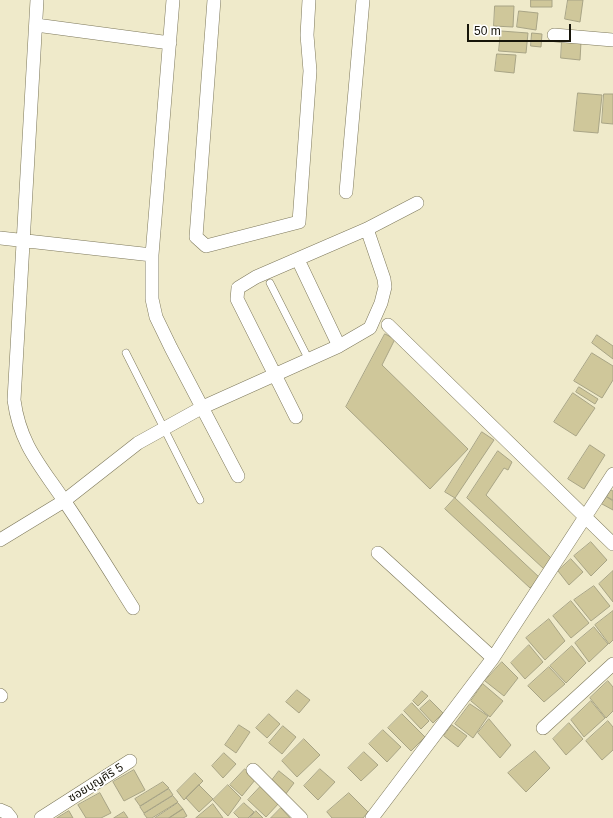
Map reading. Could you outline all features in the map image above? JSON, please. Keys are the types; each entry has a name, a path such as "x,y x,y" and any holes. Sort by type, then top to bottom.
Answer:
{"street":[{"path":"36,0 36,25 14,400 17,420 39,467 64,501 133,608"},
{"path":"173,0 152,255 152,299 156,317 238,476"},
{"path":"214,0 196,237 206,246 299,222 310,71 307,35 309,0"},
{"path":"346,192 363,0"},
{"path":"36,25 170,43"},
{"path":"554,35 613,40"},
{"path":"296,417 237,299 238,288 256,278 367,229 417,203"},
{"path":"0,540 64,501 113,464 129,449 203,407 276,376 339,346 370,328 379,308 385,287 384,279 367,229"},
{"path":"0,238 24,242 152,255"},
{"path":"301,266 339,346"},
{"path":"388,325 586,516 613,544"},
{"path":"378,816 493,658 613,474"},
{"path":"378,553 493,658"},
{"path":"543,728 613,664"},
{"name":"ซอยบุญศิริ 5","path":"40,818 130,761"},
{"path":"253,770 301,818"},
{"path":"0,810 7,813 11,818"}],"lane":[{"path":"270,283 309,360"},
{"path":"126,352 200,500"}],"building":[{"path":"531,0 552,0 552,7 531,7"},
{"path":"568,0 583,0 580,22 565,19"},
{"path":"495,6 514,6 513,27 494,26"},
{"path":"519,11 538,13 536,30 517,27"},
{"path":"501,31 528,33 526,53 499,51"},
{"path":"532,33 542,34 541,47 531,46"},
{"path":"562,40 581,42 580,60 561,58"},
{"path":"497,54 516,55 514,73 495,71"},
{"path":"578,93 602,95 598,133 574,131"},
{"path":"604,94 613,94 613,124 602,123"},
{"path":"385,334 395,339 382,365 468,449 430,489 346,407"},
{"path":"597,335 613,346 613,359 592,343"},
{"path":"592,353 613,366 613,380 602,398 574,381"},
{"path":"579,387 598,399 595,404 576,392"},
{"path":"573,393 595,408 576,436 554,422"},
{"path":"482,432 494,440 455,498 445,492"},
{"path":"590,445 605,455 584,489 568,479"},
{"path":"498,451 512,462 508,470 504,468 486,495 551,558 544,569 467,498"},
{"path":"611,490 613,491 613,500 607,497"},
{"path":"607,497 613,501 613,510 602,504"},
{"path":"455,498 540,578 530,588 445,509"},
{"path":"591,542 607,560 591,576 574,556"},
{"path":"571,559 583,572 569,585 558,571"},
{"path":"613,571 613,602 599,584"},
{"path":"594,586 610,606 591,621 574,600"},
{"path":"571,601 589,623 571,638 553,616"},
{"path":"613,611 613,640 609,644 595,625"},
{"path":"549,619 565,641 545,660 526,638"},
{"path":"594,627 608,644 589,662 575,643"},
{"path":"529,645 543,662 525,679 511,663"},
{"path":"572,646 586,663 566,683 550,666"},
{"path":"502,662 518,678 504,696 485,681"},
{"path":"549,667 565,684 544,702 528,686"},
{"path":"608,681 613,687 613,711 606,718 590,698"},
{"path":"483,684 503,701 490,717 471,701"},
{"path":"297,690 310,700 299,713 286,702"},
{"path":"422,691 428,696 418,706 413,701"},
{"path":"430,700 443,713 433,723 420,709"},
{"path":"591,701 605,718 584,737 571,720"},
{"path":"412,703 429,721 421,729 404,711"},
{"path":"470,704 488,716 473,738 455,724"},
{"path":"269,714 280,724 267,738 256,728"},
{"path":"402,714 425,737 411,751 388,728"},
{"path":"489,719 511,745 500,758 478,733"},
{"path":"608,721 613,727 613,750 602,760 586,741"},
{"path":"569,723 583,739 566,755 553,739"},
{"path":"239,725 250,732 236,753 225,745"},
{"path":"452,725 467,736 458,747 444,736"},
{"path":"283,726 296,737 282,754 269,743"},
{"path":"383,730 401,747 387,762 369,744"},
{"path":"304,739 320,755 297,777 282,761"},
{"path":"535,751 550,768 526,792 508,773"},
{"path":"364,752 378,765 361,781 348,768"},
{"path":"224,753 236,764 223,778 212,766"},
{"path":"245,769 255,780 242,796 230,785"},
{"path":"320,769 335,782 318,800 304,786"},
{"path":"134,770 145,790 124,801 113,782"},
{"path":"279,771 294,783 285,795 270,783"},
{"path":"195,773 203,781 184,800 177,791"},
{"path":"163,782 169,788 140,806 135,799"},
{"path":"199,785 213,799 199,812 186,798"},
{"path":"228,785 241,798 228,816 213,800"},
{"path":"262,785 280,802 266,817 248,800"},
{"path":"169,789 173,795 144,813 140,807"},
{"path":"100,793 111,813 101,818 86,818 78,805"},
{"path":"349,793 368,812 363,818 332,818 327,812"},
{"path":"173,796 178,802 152,818 147,818 144,814"},
{"path":"178,803 183,809 169,818 155,818"},
{"path":"244,803 254,812 248,818 239,818 234,813"},
{"path":"213,804 223,818 196,818"},
{"path":"281,808 290,818 271,818"},
{"path":"183,809 187,816 183,818 169,818"},
{"path":"69,811 73,818 57,818"},
{"path":"256,811 263,818 250,818"},
{"path":"124,812 128,818 114,818"}]}
